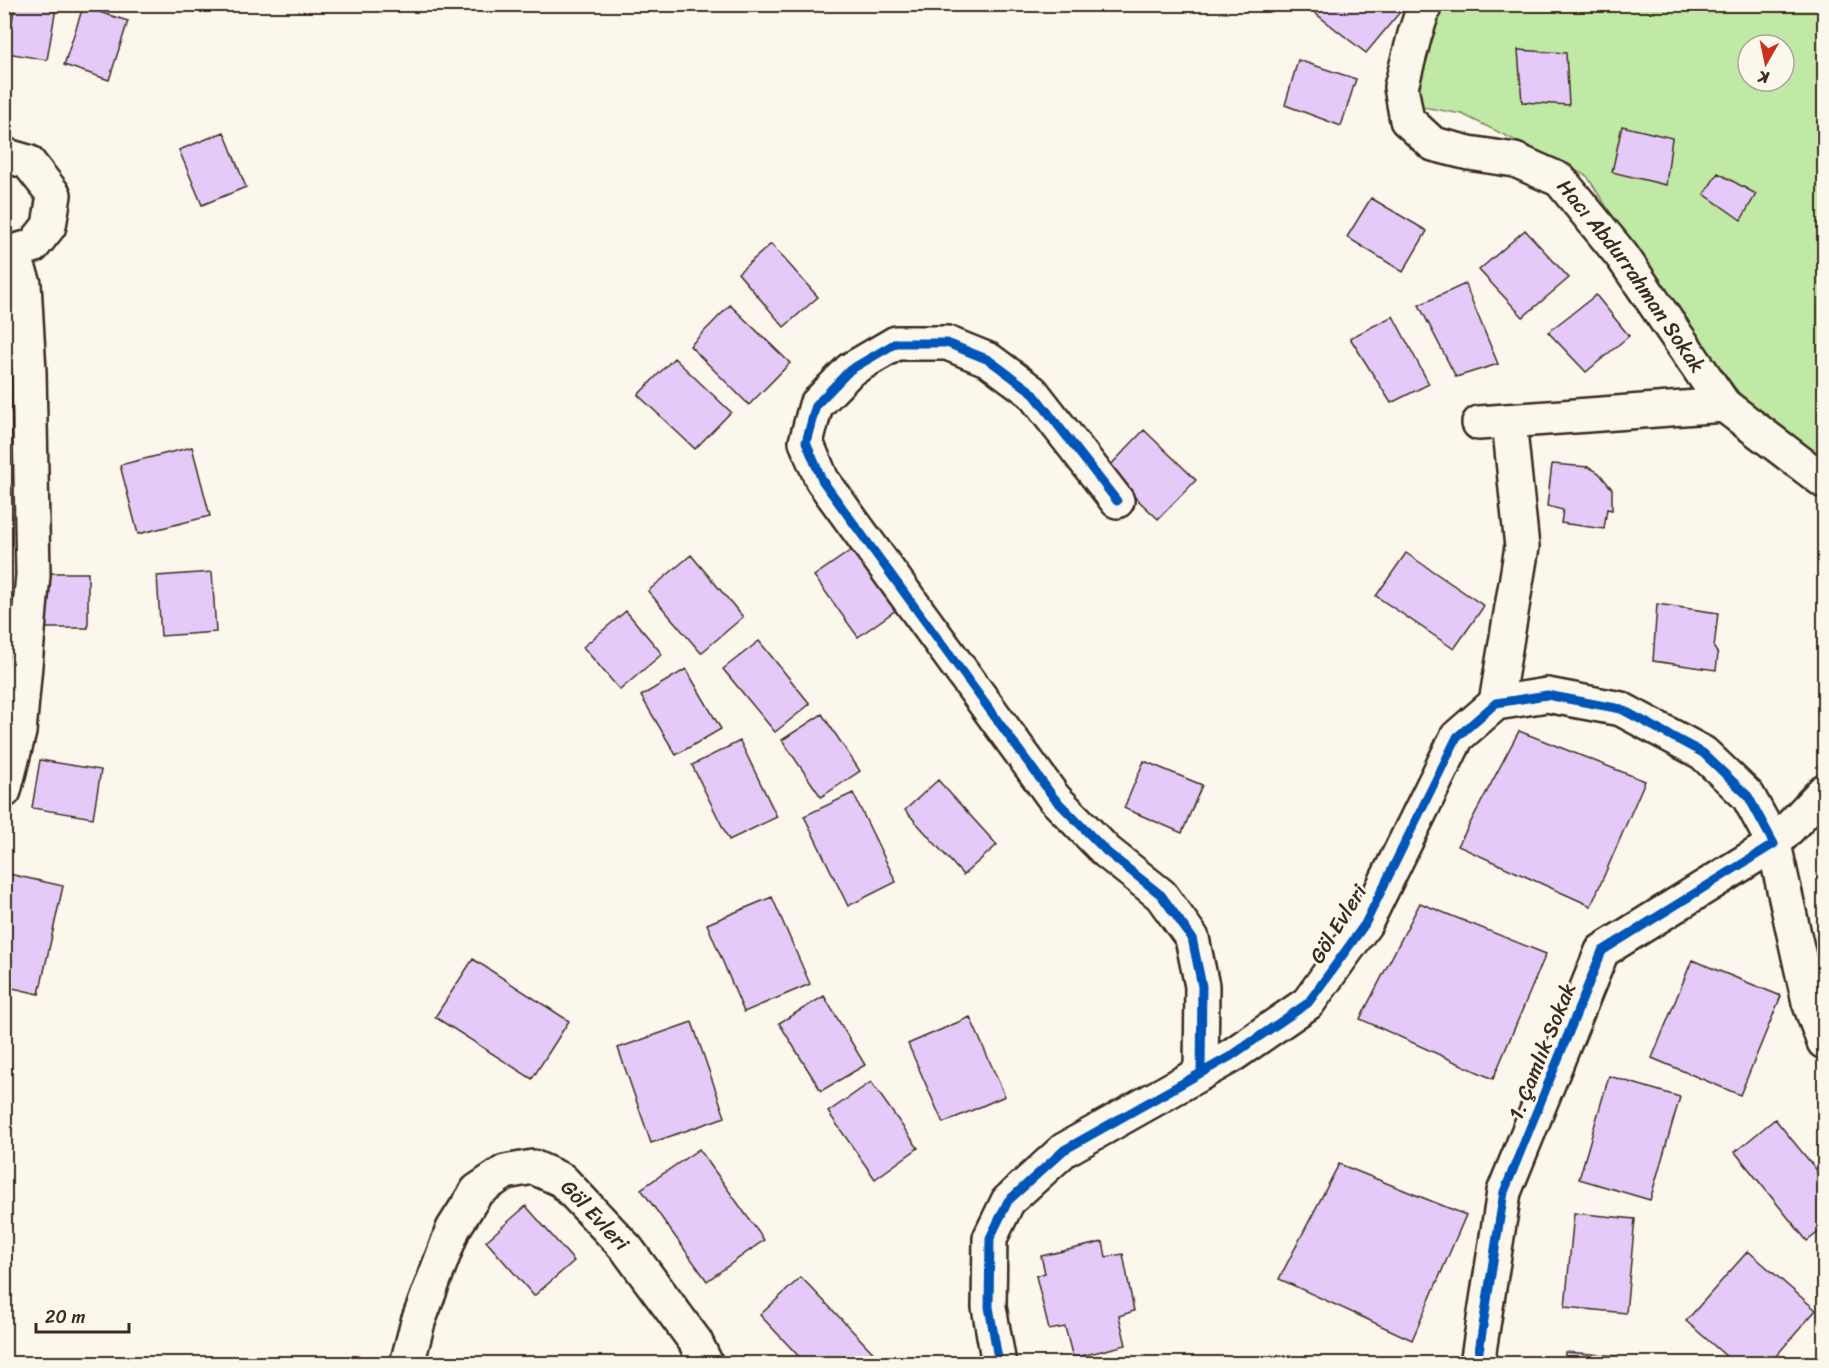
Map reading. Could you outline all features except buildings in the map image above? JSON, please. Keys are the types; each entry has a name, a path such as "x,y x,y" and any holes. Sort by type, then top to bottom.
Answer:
{"street":[{"name":"Hacı Abdurrahman Sokak","path":"1425,4 1401,87 1407,120 1433,144 1469,153 1515,160 1560,180 1622,256 1724,405 1824,481"},
{"path":"4,155 28,162 54,195 49,226 33,246 9,252 24,284 29,372 33,575 19,732 4,791"},
{"path":"1117,501 1032,392 989,360 947,342 896,343 850,370 816,405 806,442 822,480 1054,798 1107,852 1161,895 1192,938 1202,986 1201,1072"},
{"path":"1724,405 1494,422 1522,547 1496,703 1547,695 1621,709 1703,753 1748,796 1774,844 1816,994 1824,1042"},
{"name":"Göl Evleri","path":"999,1364 989,1307 990,1238 1008,1201 1064,1150 1232,1056 1308,1003 1365,924 1457,737 1496,703"},
{"path":"1774,844 1824,790"},
{"name":"1. Çamlık Sokak","path":"1477,1364 1504,1192 1602,951 1774,844"},
{"name":"Göl Evleri","path":"407,1364 418,1322 453,1229 459,1219 477,1191 505,1172 533,1167 562,1180 627,1249 695,1341 706,1364"}],"green space":[{"path":"1434,5 1824,5 1824,468 1740,394 1667,301 1587,176 1462,114 1411,105"}],"cycle path":[{"path":"1117,501 1032,392 989,360 947,343 896,343 850,370 816,405 806,442 822,480 1054,798 1107,852 1161,895 1192,938 1202,986 1201,1073"},
{"path":"999,1364 989,1307 990,1238 1008,1201 1064,1150 1231,1056 1308,1003 1365,924 1457,737 1496,703 1547,695 1621,709 1703,753 1748,796 1774,844 1602,951 1504,1192 1477,1364"}]}
